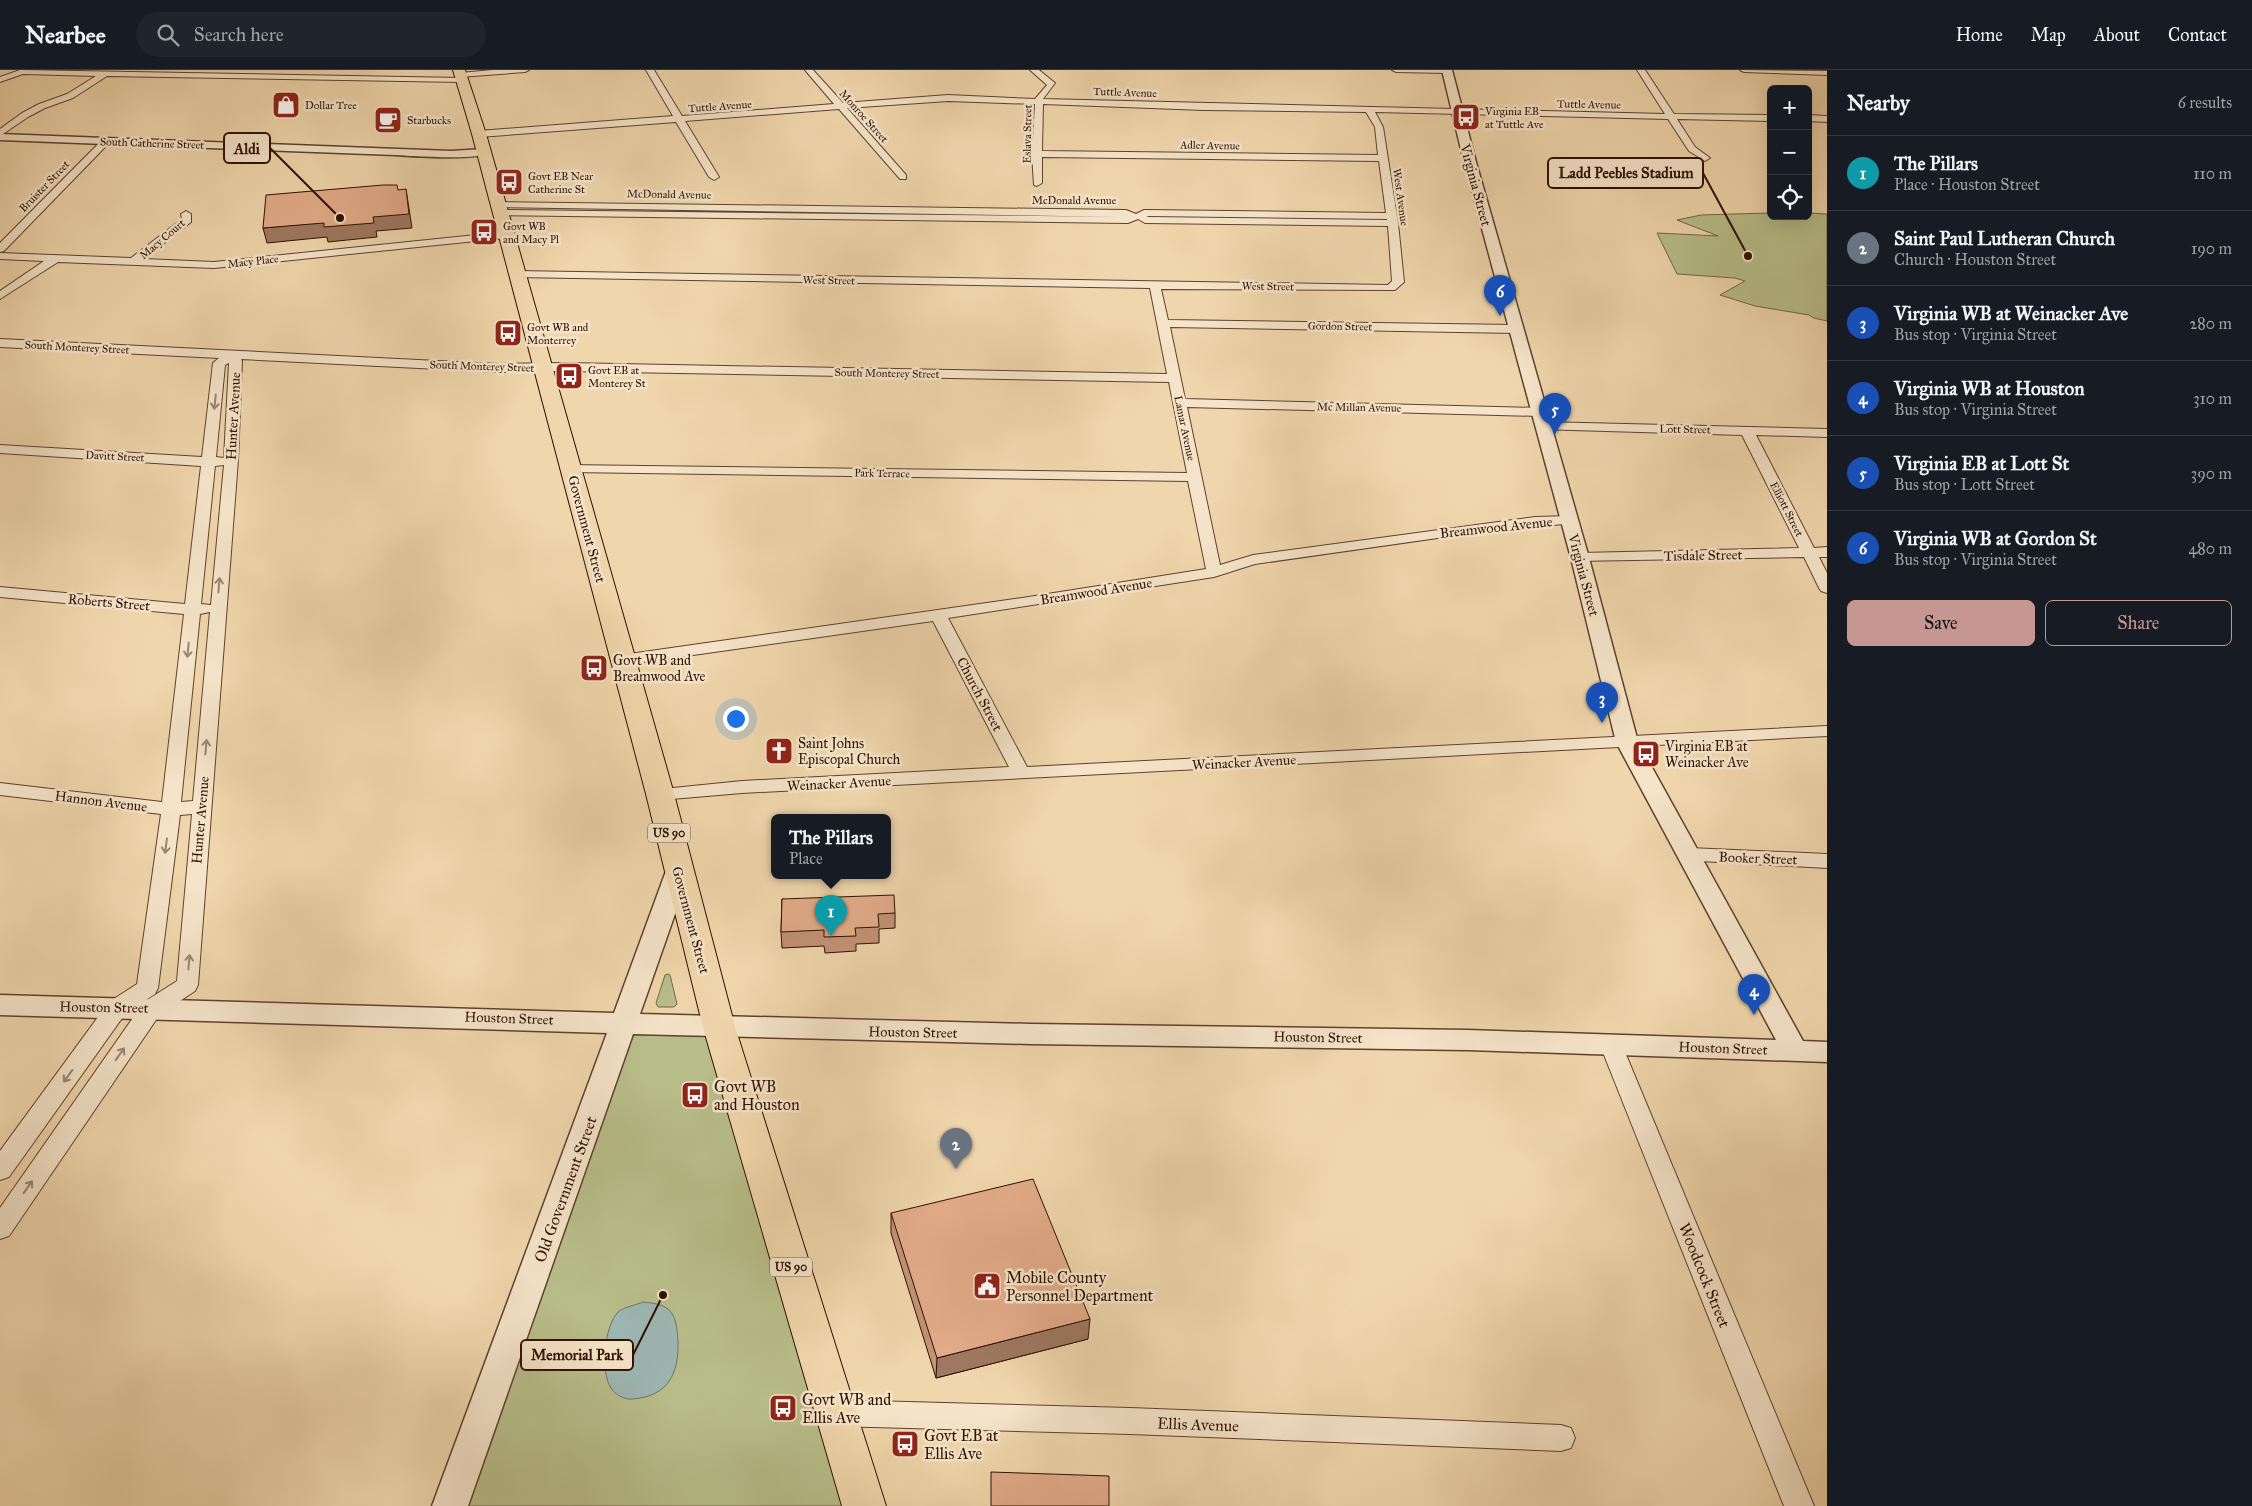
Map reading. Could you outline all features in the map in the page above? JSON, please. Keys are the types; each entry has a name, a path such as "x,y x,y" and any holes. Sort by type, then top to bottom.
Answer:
{"main road":[{"name":"Government Street","path":"460,75 482,143 505,235 660,794 719,1027 864,1506"}],"street":[{"path":"1,80 22,72 460,75 525,70"},
{"path":"650,70 714,177"},
{"name":"Monroe Street","path":"809,70 903,176"},
{"name":"Eslava Street","path":"1034,70 1051,83 1038,102 1037,183"},
{"path":"1396,70 1447,70"},
{"name":"Virginia Street","path":"1447,70 1516,329 1580,558 1627,742 1795,1051"},
{"path":"1641,70 1692,149 1705,158"},
{"path":"1744,70 1827,74"},
{"path":"0,133 42,106 70,96 106,73"},
{"name":"Tuttle Avenue","path":"482,143 680,120 948,98 1204,107 1767,118"},
{"name":"West Avenue","path":"1369,109 1379,128 1392,220 1398,282 1392,288"},
{"path":"1812,118 1827,119"},
{"name":"South Catherine Street","path":"0,137 451,154 482,143"},
{"name":"Bruister Street","path":"0,249 106,141"},
{"name":"Adler Avenue","path":"1037,154 1383,158"},
{"name":"McDonald Avenue","path":"498,209 1126,213 1134,216 1128,220 498,209"},
{"path":"1144,213 1392,220 1145,220 1140,216 1144,213"},
{"name":"Macy Court","path":"133,262 187,220 186,214"},
{"name":"Macy Place","path":"0,256 214,265 505,235"},
{"path":"0,296 55,259"},
{"name":"West Street","path":"516,274 1392,288"},
{"name":"Lamar Avenue","path":"1147,285 1163,323 1214,572"},
{"name":"Gordon Street","path":"1163,323 1516,329"},
{"name":"South Monterey Street","path":"0,343 229,357 498,368 1174,378"},
{"name":"Hunter Avenue","path":"0,1170 117,1008 147,988 171,809 219,363 229,357 236,361 231,460 187,985 152,1008 0,1228"},
{"name":"Mc Millan Avenue","path":"1180,403 1541,419"},
{"name":"Lott Street","path":"1541,419 1747,431 1827,433"},
{"name":"Elliott Street","path":"1747,431 1827,588"},
{"name":"Davitt Street","path":"0,449 208,462 231,460"},
{"name":"Park Terrace","path":"570,468 1195,477"},
{"name":"Breamwood Avenue","path":"622,660 938,615 1214,572 1253,560 1535,521 1569,520"},
{"name":"Tisdale Street","path":"1580,558 1827,552"},
{"name":"Roberts Street","path":"0,592 193,610 218,607"},
{"name":"Church Street","path":"938,615 1022,774"},
{"name":"Weinacker Avenue","path":"660,794 742,787 1827,731"},
{"name":"Hannon Avenue","path":"0,789 171,809 201,807"},
{"name":"Booker Street","path":"1689,855 1827,861"},
{"name":"Old Government Street","path":"450,1506 678,871"},
{"name":"Houston Street","path":"0,1005 624,1022 719,1027 1031,1034 1468,1040 1827,1052"},
{"name":"Woodcock Street","path":"1611,1045 1799,1506"},
{"name":"Ellis Avenue","path":"835,1413 1121,1420 1561,1438"}],"green space":[{"path":"1767,213 1767,220 1812,220 1812,213 1827,214 1827,321 1809,315 1755,306 1720,295 1745,281 1735,278 1677,274 1657,233 1718,236 1677,220 1701,215"},
{"path":"665,975 670,975 677,1004 674,1007 658,1007 656,1003"},
{"path":"624,1022 719,1027 864,1506 450,1506"}],"water":[{"path":"643,1302 662,1306 673,1315 678,1341 678,1353 673,1373 663,1388 645,1397 627,1399 615,1393 611,1388 605,1371 605,1350 609,1328 618,1312"}],"building":[{"path":"397,185 398,190 406,189 409,214 373,217 374,223 324,227 324,223 263,228 266,195"},
{"path":"894,895 895,913 878,914 879,927 855,928 856,936 824,937 824,930 781,932 782,899"},
{"name":"Mobile County Personnel Department","path":"1033,1179 1090,1319 937,1358 891,1213"},
{"path":"991,1472 1109,1476 1109,1506 991,1506"}],"place":[{"name":"Dollar Tree","path":"286,105"},
{"name":"Virginia EB at Tuttle Ave","path":"1466,117"},
{"name":"Starbucks","path":"388,120"},
{"name":"Govt EB Near Catherine St","path":"509,182"},
{"name":"Aldi","path":"340,218"},
{"name":"Govt WB and Macy Pl","path":"484,232"},
{"name":"Ladd Peebles Stadium","path":"1748,256"},
{"name":"Virginia WB at Gordon St","path":"1500,316"},
{"name":"Govt WB and Monterrey","path":"508,333"},
{"name":"Govt EB at Monterey St","path":"569,376"},
{"name":"Virginia EB at Lott St","path":"1555,434"},
{"name":"Govt WB and Breamwood Ave","path":"594,668"},
{"name":"Virginia WB at Weinacker Ave","path":"1602,723"},
{"name":"Saint Johns Episcopal Church","path":"779,751"},
{"name":"Virginia EB at Weinacker Ave","path":"1646,754"},
{"name":"The Pillars","path":"831,936"},
{"name":"Virginia WB at Houston","path":"1754,1015"},
{"name":"Govt WB and Houston","path":"695,1095"},
{"name":"Saint Paul Lutheran Church","path":"956,1169"},
{"name":"Mobile County Personnel Department","path":"987,1286"},
{"name":"Memorial Park","path":"663,1295"},
{"name":"Govt WB and Ellis Ave","path":"783,1408"},
{"name":"Govt EB at Ellis Ave","path":"905,1444"}]}
